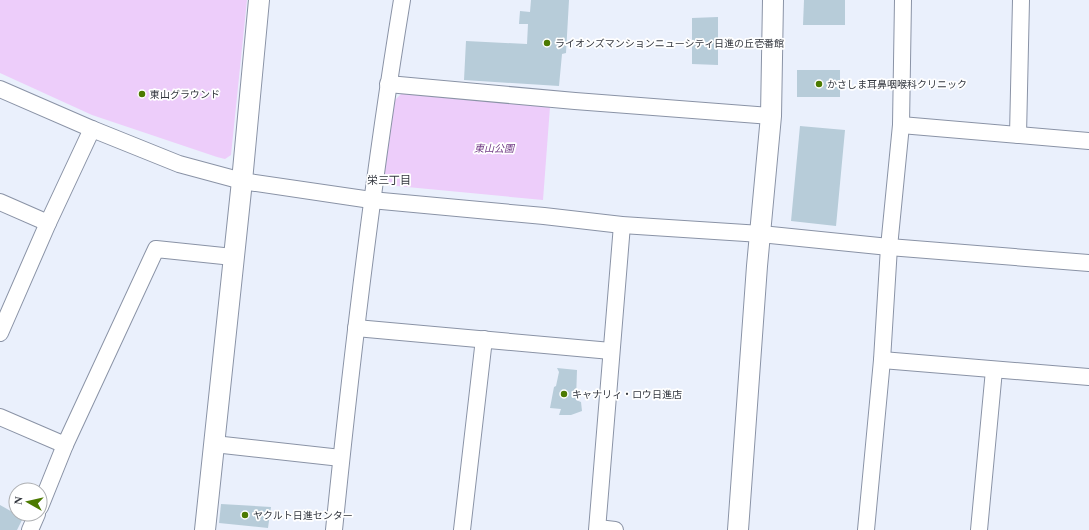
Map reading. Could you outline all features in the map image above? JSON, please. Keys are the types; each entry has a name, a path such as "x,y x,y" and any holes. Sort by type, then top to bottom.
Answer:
{"street":[{"path":"206,530 259,0"},
{"path":"334,530 371,200 402,0"},
{"path":"738,530 771,116 773,0"},
{"path":"866,530 882,360 889,247 901,125 904,0"},
{"path":"1018,135 1021,0"},
{"path":"388,84 574,101 771,116"},
{"path":"0,89 92,129 179,164 242,181 371,200 544,216 622,225 761,234 889,247 1089,263"},
{"path":"901,125 1089,141"},
{"path":"0,333 5,309 48,224 92,129"},
{"path":"0,202 48,224"},
{"path":"615,530 598,529 622,225"},
{"path":"48,487 65,445 156,249 234,257"},
{"path":"356,328 611,351"},
{"path":"462,530 484,339"},
{"path":"882,360 1089,377"},
{"path":"979,530 994,370"},
{"path":"0,417 65,445"},
{"path":"214,444 341,458"}],"green space":[{"name":"東山グラウンド","path":"0,0 247,0 231,155 225,159 217,157 92,115 0,73"},
{"name":"東山公園","path":"402,93 550,107 543,200 386,185 382,178 386,164 393,102"}],"building":[{"name":"ライオンズマンションニューシティ日進の丘壱番館","path":"531,0 569,0 566,53 562,54 559,86 464,80 466,41 527,44 528,24 519,24 520,11 530,12"},
{"path":"804,0 845,0 845,25 803,25"},
{"path":"718,17 718,65 692,64 692,18"},
{"name":"かさしま耳鼻咽喉科クリニック","path":"797,70 840,70 840,97 797,97"},
{"path":"800,126 845,130 836,226 791,221"},
{"name":"キャナリィ・ロウ日進店","path":"557,368 577,370 576,400 581,402 582,411 571,415 559,415 561,409 550,408 554,387 556,386 559,372"},
{"name":"ヤクルト日進センター","path":"221,504 271,507 268,528 219,523"},
{"path":"0,505 8,510 8,522 21,522 17,530 0,530"}],"place":[{"name":"ライオンズマンションニューシティ日進の丘壱番館","path":"547,43"},
{"name":"かさしま耳鼻咽喉科クリニック","path":"819,84"},
{"name":"東山グラウンド","path":"142,94"},
{"name":"キャナリィ・ロウ日進店","path":"564,394"},
{"name":"ヤクルト日進センター","path":"245,515"}],"district":[{"name":"栄三丁目","path":"389,180"}]}
